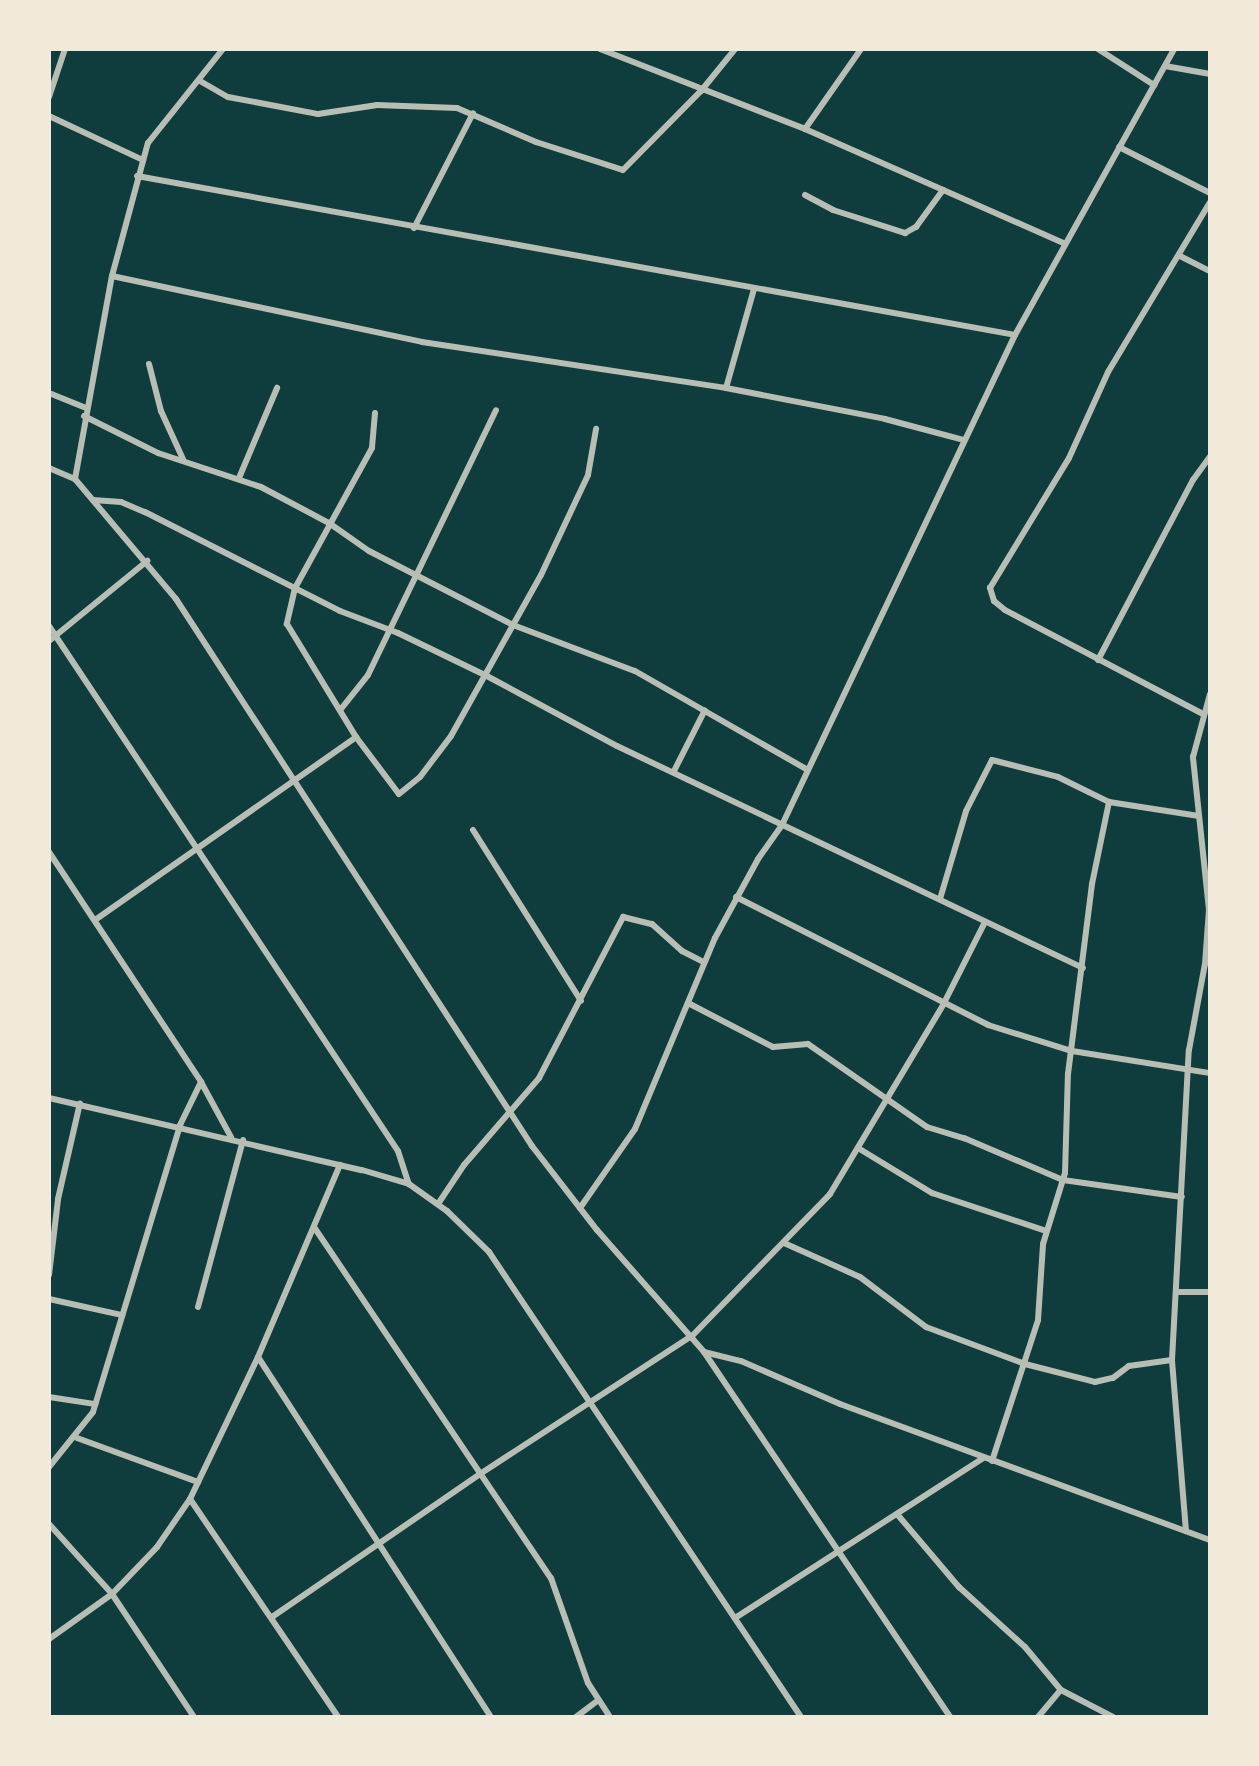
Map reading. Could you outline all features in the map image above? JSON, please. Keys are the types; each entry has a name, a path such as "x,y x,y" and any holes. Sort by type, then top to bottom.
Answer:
{"street":[{"path":"49,97 65,49"},
{"path":"75,479 84,416 112,276 148,143 223,49"},
{"path":"600,49 701,91 805,129 1064,243"},
{"path":"200,81 228,97 318,114 377,105 443,107 473,113 536,142 623,170 701,91 735,49"},
{"path":"805,129 861,49"},
{"path":"1098,49 1154,85"},
{"path":"580,1209 635,1129 704,962 736,897 782,825 1015,335 1174,49"},
{"path":"1165,65 1210,74"},
{"path":"414,228 473,113"},
{"path":"49,116 143,160"},
{"path":"1119,146 1210,193"},
{"path":"137,176 414,228 512,241 754,289 1015,335"},
{"path":"805,195 833,210 905,233 916,228 943,190"},
{"path":"1203,714 998,605 991,583 1069,458 1108,372 1210,202"},
{"path":"1180,256 1210,271"},
{"path":"112,276 422,342 726,388 885,418 964,440"},
{"path":"726,388 754,289"},
{"path":"149,365 161,411 183,459"},
{"path":"239,478 277,388"},
{"path":"49,393 86,408"},
{"path":"341,709 368,675 385,632 416,576 496,410"},
{"path":"375,413 372,448 295,588 287,624 389,786 403,792 443,748 513,625 583,489 596,429"},
{"path":"84,416 139,445 239,478 329,523 369,551 513,625 620,663 808,769"},
{"path":"1098,660 1193,480 1210,457"},
{"path":"49,468 75,479 147,561 295,778 510,1112 580,1209 704,1352 950,1717"},
{"path":"93,500 121,502 145,512 385,632 398,633 674,772 940,899 984,924 1083,968"},
{"path":"49,640 147,561"},
{"path":"49,626 398,1151 409,1184"},
{"path":"1186,1531 1172,1360 1188,1071 1205,964 1209,876 1193,757 1210,694"},
{"path":"674,772 705,710"},
{"path":"94,920 356,737"},
{"path":"940,899 966,811 992,760 1058,777 1109,802 1199,816"},
{"path":"992,1461 1025,1364 1040,1308 1046,1231 1063,1180 1072,1051 1092,884 1109,802"},
{"path":"473,830 581,1001"},
{"path":"49,852 201,1082 231,1137"},
{"path":"736,897 943,1005 988,1025 1072,1051 1210,1073"},
{"path":"438,1204 539,1078 623,917 652,924 682,951 704,962"},
{"path":"272,1617 480,1474 692,1336 830,1194 943,1005 984,924"},
{"path":"688,1003 773,1047 808,1044 886,1102 927,1128 964,1138 1063,1180 1182,1197"},
{"path":"49,1467 77,1438 95,1404 180,1125 201,1082"},
{"path":"49,1098 180,1125 340,1165 409,1184 438,1204 489,1252 801,1717"},
{"path":"49,1275 58,1199 80,1103"},
{"path":"198,1307 243,1140"},
{"path":"858,1148 932,1193 1046,1231"},
{"path":"49,1639 112,1594 157,1547 190,1499 258,1357 340,1165"},
{"path":"314,1227 557,1590 596,1702 610,1717"},
{"path":"784,1243 860,1277 926,1326 1025,1364 1095,1382 1113,1378 1129,1366 1172,1360"},
{"path":"1177,1292 1210,1292"},
{"path":"49,1298 122,1315"},
{"path":"704,1352 741,1361 983,1458 1210,1540"},
{"path":"258,1357 491,1717"},
{"path":"49,1397 95,1404"},
{"path":"77,1438 198,1482"},
{"path":"735,1618 983,1458"},
{"path":"190,1499 338,1717"},
{"path":"897,1514 959,1587 1025,1647 1061,1690 1113,1717"},
{"path":"49,1524 112,1594 194,1717"},
{"path":"1038,1717 1061,1690"},
{"path":"576,1717 596,1702"}]}
